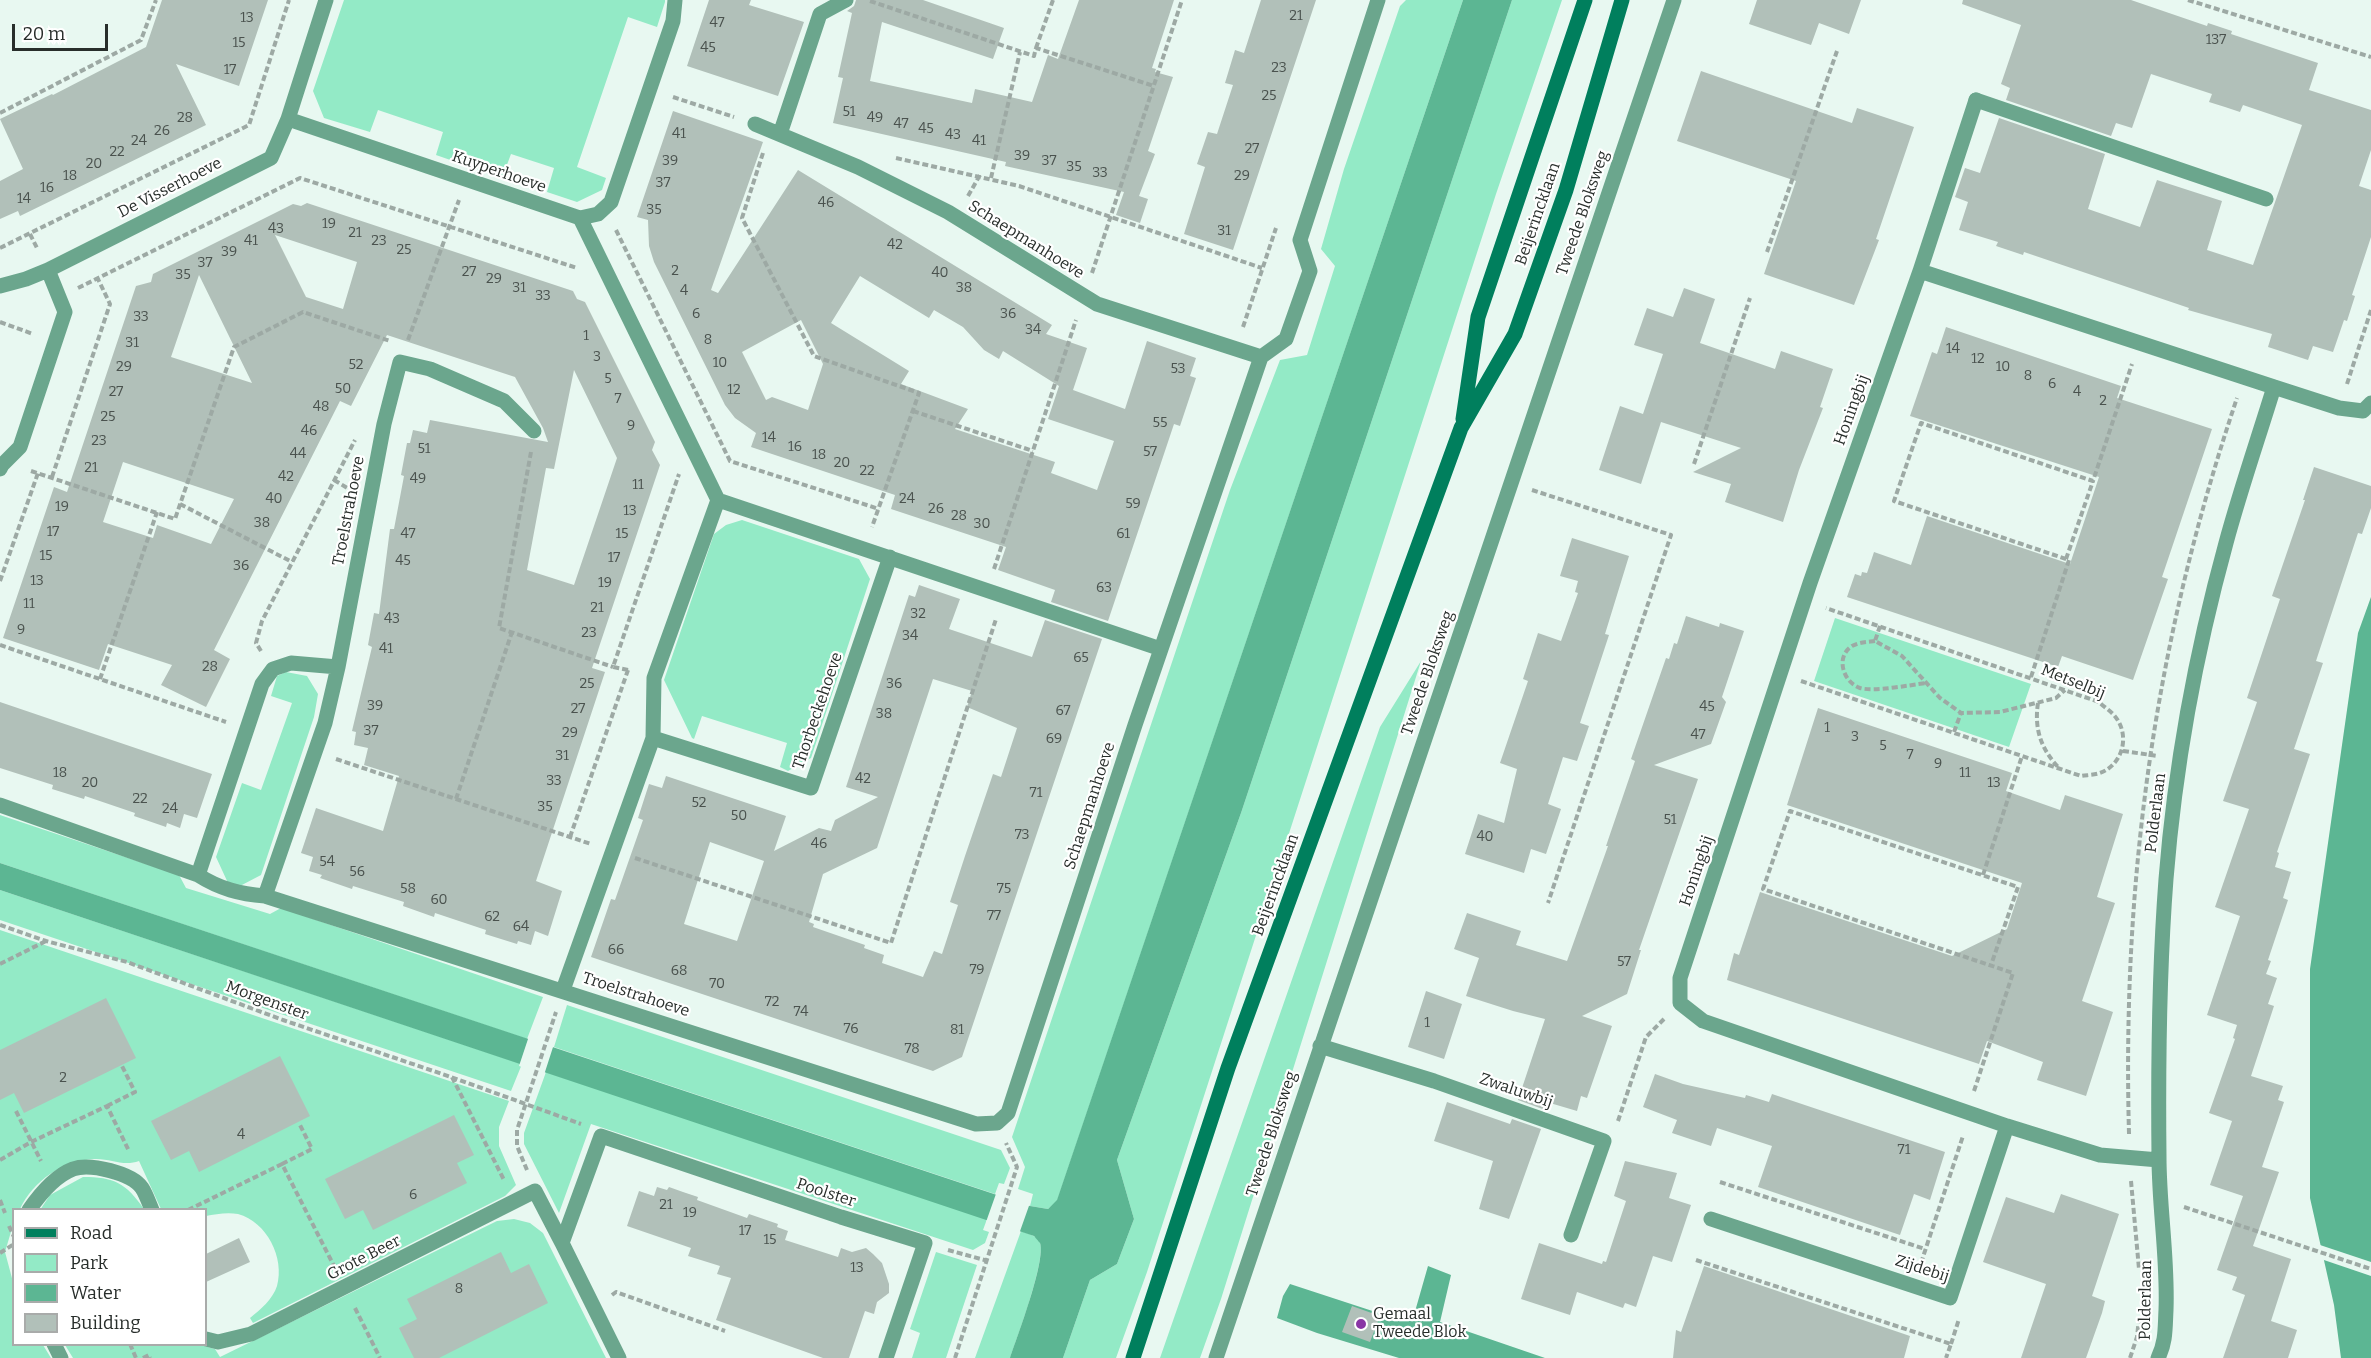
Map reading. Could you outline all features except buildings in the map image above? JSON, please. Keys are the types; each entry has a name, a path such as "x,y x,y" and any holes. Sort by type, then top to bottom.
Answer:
{"main road":[{"name":"Beijerincklaan","path":"1461,428 1478,317 1585,0"},
{"name":"Beijerincklaan","path":"1133,1358 1228,1068 1461,428 1515,334 1566,190 1622,0"}],"street":[{"path":"288,119 326,0"},
{"path":"675,0 673,21 611,202 598,214 580,218 718,500 1161,649"},
{"path":"776,131 820,14 846,0"},
{"path":"1261,357 1286,339 1310,271 1300,240 1378,0"},
{"name":"Tweede Bloksweg","path":"1216,1358 1674,0"},
{"name":"Honingbij","path":"1680,1003 1680,978 1780,674 1920,271 1976,100 2266,199"},
{"name":"Kuyperhoeve","path":"288,119 580,218"},
{"name":"De Visserhoeve","path":"0,286 48,270 271,158 288,119"},
{"name":"Schaepmanhoeve","path":"755,124 858,167 948,212 1097,304 1261,357 1161,649 1008,1113 997,1123"},
{"path":"3,466 20,447 65,312 48,270"},
{"path":"1920,271 2339,408 2363,411 2371,403"},
{"path":"400,362 430,369 504,401 534,431"},
{"name":"Troelstrahoeve","path":"265,896 325,723 338,667 384,424 400,362"},
{"name":"Polderlaan","path":"2158,1358 2164,1345 2167,1280 2159,1160 2160,1014 2166,879 2191,694 2226,543 2274,387"},
{"path":"563,990 653,738 654,678 718,500"},
{"name":"Thorbeckehoeve","path":"653,738 811,788 890,557"},
{"path":"198,875 262,684 273,669 291,663 338,667"},
{"name":"Troelstrahoeve","path":"0,805 198,875 215,886 244,894 265,896 976,1124 997,1123"},
{"path":"1680,1003 1703,1021 2007,1126 2100,1155 2159,1160"},
{"name":"Zwaluwbij","path":"1320,1046 1434,1081 1604,1141"},
{"name":"Zijdebij","path":"1711,1219 1950,1298 2007,1126"},
{"path":"562,1243 601,1136"},
{"name":"Poolster","path":"601,1136 841,1218 925,1243"},
{"path":"1571,1235 1604,1141"},
{"path":"30,1208 51,1184 73,1170 89,1166 110,1170 141,1186 152,1208"},
{"path":"535,1191 619,1358"},
{"name":"Grote Beer","path":"207,1338 218,1342 251,1334 535,1191"},
{"path":"886,1358 925,1243"}],"path":[{"path":"0,113 141,40 156,0"},
{"path":"0,248 249,125 290,0"},
{"path":"867,0 1034,57 1053,0"},
{"path":"2188,0 2371,57"},
{"path":"1036,48 1154,86"},
{"path":"1767,252 1837,51"},
{"path":"992,178 1020,52"},
{"path":"649,89 755,124"},
{"path":"776,131 742,218 814,357 919,393 865,549"},
{"path":"858,167 882,155 992,178 1262,268"},
{"path":"58,296 98,279 300,178 610,279"},
{"path":"400,362 466,180"},
{"path":"605,207 730,461 879,508"},
{"path":"52,477 110,304 98,279"},
{"path":"1694,464 1750,298"},
{"path":"2339,408 2371,310"},
{"path":"3,466 52,477 175,519 234,347 303,312 406,346"},
{"path":"0,322 55,341"},
{"path":"2066,559 2139,342"},
{"path":"913,411 1033,451"},
{"path":"273,669 256,643 262,621 364,420 384,424"},
{"path":"2031,677 2069,560 1894,501 1921,423 2093,481"},
{"path":"534,431 499,628 654,678"},
{"path":"613,666 690,443"},
{"path":"0,581 38,473"},
{"path":"1511,483 1671,536 1548,903"},
{"path":"180,504 292,562"},
{"path":"100,679 157,512"},
{"path":"314,752 891,943 1004,595"},
{"name":"Metselbij","path":"1806,601 2066,689 2098,702 2115,715 2123,732 2123,751"},
{"path":"1875,641 1880,626"},
{"path":"456,799 512,632"},
{"path":"1926,683 1869,689 1855,686 1842,667 1845,653 1850,647 1863,642 1875,641 1902,656 1940,698 1961,712 2000,712 2056,698 2066,689"},
{"path":"0,645 247,730"},
{"path":"570,837 628,670"},
{"path":"1780,674 2081,776 2100,773 2115,764 2123,751 2181,759"},
{"path":"2038,703 2036,718 2042,745 2060,769"},
{"path":"1954,732 1961,712"},
{"path":"1983,875 2022,756"},
{"path":"1913,1286 2013,973 1763,889 1790,811 2018,887 1990,965"},
{"name":"Morgenster","path":"0,925 46,941 127,962 283,1020 525,1104"},
{"path":"0,964 46,941"},
{"path":"1604,1141 1614,1133 1646,1037 1680,1003"},
{"path":"535,1191 517,1146 517,1130 550,1028"},
{"path":"0,1160 31,1142 135,1092 122,1066"},
{"path":"451,1077 515,1202"},
{"path":"525,1104 590,1128 601,1136"},
{"path":"107,1106 136,1166 141,1186"},
{"path":"190,1208 312,1149 299,1123"},
{"path":"955,1358 1017,1167 997,1123"},
{"path":"282,1164 380,1358"},
{"path":"1720,1182 1925,1249"},
{"path":"2162,1203 2179,1205 2371,1269"},
{"path":"925,1243 988,1261"},
{"path":"1696,1260 1951,1344 1946,1358"},
{"path":"593,1305 616,1292 725,1331"},
{"path":"143,1358 148,1355 150,1358"}],"green space":[{"path":"344,0 665,0 665,2 657,27 628,17 577,167 606,178 602,190 577,202 547,192 554,168 511,154 502,178 436,155 443,132 378,110 370,132 324,118 313,91"},
{"path":"1406,0 1463,0 1057,1201 1048,1209 1030,1206 1033,1194 1018,1189 1025,1167 1012,1137 1230,490 1280,360 1307,355 1335,266 1321,249 1344,169 1400,6"},
{"path":"1512,0 1562,0 1496,194 1147,1272 1116,1358 1063,1358 1090,1280 1117,1264 1134,1219 1117,1160 1241,813"},
{"path":"742,520 859,559 870,579 811,758 788,771 780,767 787,743 702,716 694,739 692,738 664,680 714,534 726,525"},
{"path":"1835,618 2031,684 2009,747 1814,681"},
{"path":"1421,661 1221,1299 1200,1358 1160,1358 1380,727"},
{"path":"286,672 307,676 318,694 314,717 261,875 240,886 228,883 216,857 242,783 261,790 292,703 271,696 277,676"},
{"path":"0,815 179,875 186,888 270,914 281,908 543,997 527,1039 0,863"},
{"path":"0,890 522,1064 511,1091 0,920"},
{"path":"0,930 509,1101 499,1127 499,1146 516,1185 505,1196 253,1323 250,1318 272,1295 279,1275 276,1253 265,1233 257,1225 238,1214 207,1216 207,1208 161,1208 139,1161 122,1163 94,1159 82,1160 60,1168 41,1181 21,1208 12,1208 12,1228 5,1252 12,1278 12,1346 44,1346 51,1358 0,1358"},
{"path":"567,1005 1001,1150 1010,1168 1004,1184 999,1183 995,1194 554,1047"},
{"path":"546,1072 987,1219 983,1230 989,1232 985,1243 973,1250 591,1124 559,1213 524,1144 524,1133"},
{"path":"83,1177 103,1178 125,1187 143,1208 41,1208 50,1195"},
{"path":"514,1219 530,1223 543,1233 606,1358 73,1358 66,1346 204,1346 215,1349 220,1357 497,1221"},
{"path":"1021,1231 1037,1238 1041,1252 1030,1299 1010,1358 975,1358"},
{"path":"936,1252 977,1265 946,1358 912,1358 920,1333 910,1329"}],"water":[{"path":"1463,0 1512,0 1241,813 1117,1160 1134,1219 1117,1264 1090,1280 1063,1358 1010,1358 1039,1266 1040,1243 1034,1236 0,890 0,863 1030,1206 1048,1209 1057,1200"},
{"path":"2371,597 2371,1358 2341,1358 2334,1305 2310,1198 2310,969 2358,633"},
{"path":"1428,1266 1451,1275 1440,1322 1545,1358 1399,1358 1277,1318 1283,1296 1290,1284 1400,1320 1416,1308"}],"pier":[{"path":"529,1036 554,1044 544,1075 519,1066"},
{"path":"997,1191 1030,1203 1019,1234 986,1222"},
{"path":"2317,1244 2371,1262 2371,1276 2321,1259"}],"place":[{"name":"Gemaal Tweede Blok","path":"1361,1324"}]}
